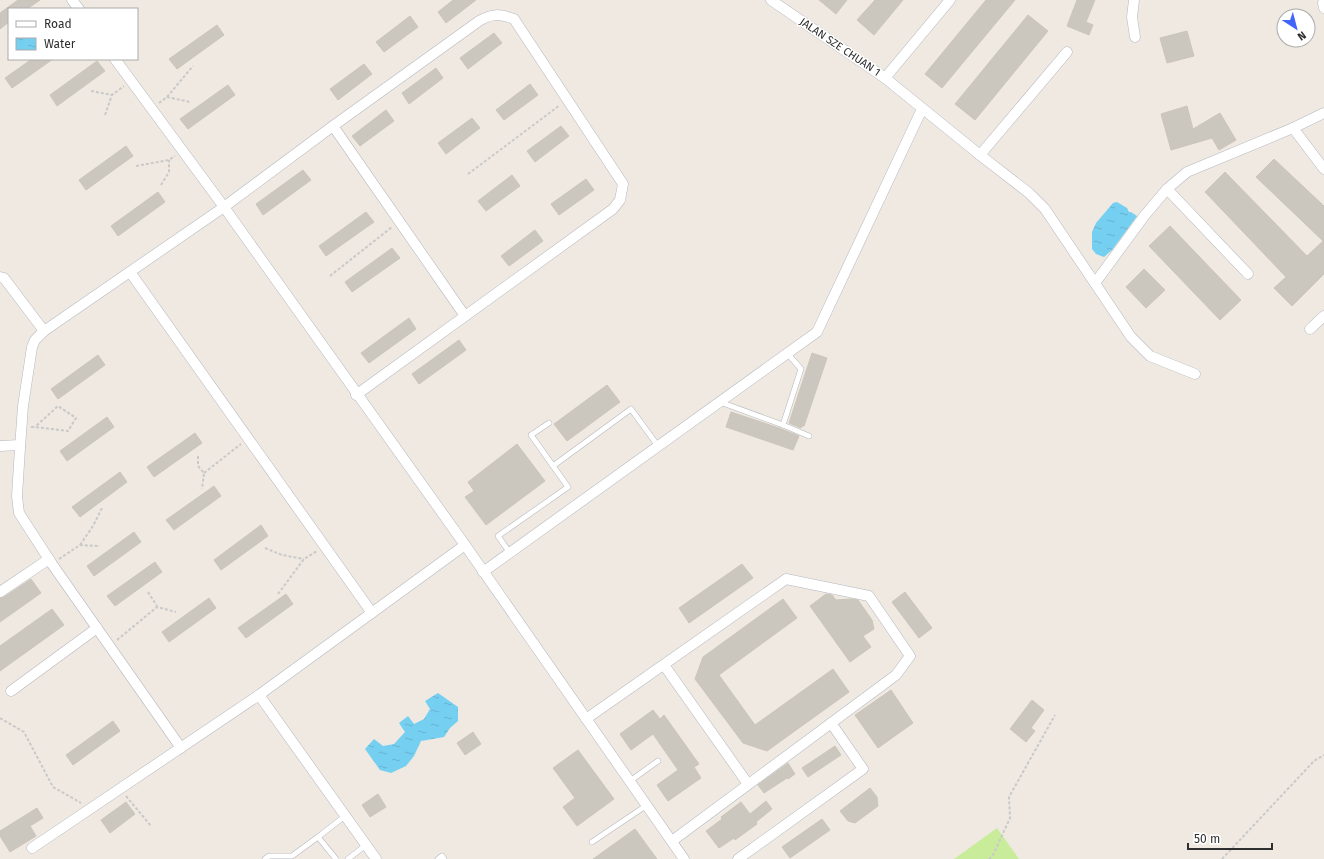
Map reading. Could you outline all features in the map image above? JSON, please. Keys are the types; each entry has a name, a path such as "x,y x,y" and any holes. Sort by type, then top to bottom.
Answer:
{"street":[{"path":"72,0 78,8"},
{"name":"JALAN SZE CHUAN 1","path":"771,0 885,78 950,0"},
{"path":"1134,0 1132,17 1135,37"},
{"path":"1324,1 1324,8"},
{"path":"181,748 50,561 20,513 17,496 23,406 32,347 35,340 44,332 224,207 333,126 489,15 503,15 514,19 623,184 620,200 612,209 356,395"},
{"path":"980,155 1068,52"},
{"path":"116,60 224,207 356,395 484,572 684,859"},
{"path":"885,78 922,109 1030,193 1045,209 1131,337 1150,356 1195,374"},
{"path":"484,572 817,332 922,109"},
{"path":"1096,284 1145,215 1167,189 1187,172 1293,128 1324,113"},
{"path":"333,126 465,316"},
{"path":"1293,128 1324,169"},
{"path":"1167,189 1248,274"},
{"path":"130,272 372,613"},
{"path":"0,277 4,278 44,332"},
{"path":"1310,329 1324,316"},
{"path":"0,446 20,445"},
{"path":"32,848 259,695 464,545"},
{"path":"0,592 50,561"},
{"path":"586,719 786,579 869,596 910,656 896,674 672,841"},
{"path":"11,691 97,628"},
{"path":"664,665 748,784"},
{"path":"259,695 376,859"},
{"path":"738,859 863,769 830,723"}],"lane":[{"path":"783,424 801,369 787,353"},
{"path":"720,402 783,424 809,436"},
{"path":"553,466 631,409 658,446"},
{"path":"510,553 498,536 568,487 531,435 549,423"},
{"path":"630,781 658,761"},
{"path":"592,842 647,805"},
{"path":"265,859 269,856 292,856 345,816"},
{"path":"318,837 336,859"},
{"path":"348,859 366,845"},
{"path":"438,859 442,856 444,859"}],"path":[{"path":"152,109 167,97 193,66"},
{"path":"105,115 112,95 131,80"},
{"path":"91,91 112,95"},
{"path":"167,97 190,102"},
{"path":"468,174 567,100"},
{"path":"136,166 169,160 182,150"},
{"path":"161,185 169,172 169,160"},
{"path":"330,276 400,222"},
{"path":"22,426 68,431 76,418 58,406 35,427"},
{"path":"202,489 204,473 248,438"},
{"path":"198,456 198,466 204,473"},
{"path":"50,561 80,545 93,526 102,508"},
{"path":"80,545 100,546"},
{"path":"278,594 304,559 325,547"},
{"path":"265,548 282,555 304,559"},
{"path":"148,592 157,607 176,612"},
{"path":"110,646 157,607"},
{"path":"989,859 994,855 1010,818 1009,797 1055,715"},
{"path":"0,718 24,732 53,787 91,808"},
{"path":"1222,859 1314,761 1324,755"},
{"path":"120,789 151,826"}],"green space":[{"path":"997,828 1019,859 954,859"}],"water":[{"path":"1117,202 1127,208 1129,212 1137,216 1112,250 1104,257 1096,254 1092,249 1092,232 1096,223 1113,203"},
{"path":"438,693 458,707 458,721 450,728 444,737 421,741 414,756 406,766 391,773 380,770 365,749 374,739 383,746 394,744 405,732 399,723 408,716 414,724 424,719 430,709 425,701"}],"building":[{"path":"18,0 40,0 28,8 8,8 8,23 0,29 0,13"},
{"path":"453,0 476,0 446,23 438,12"},
{"path":"819,0 847,0 836,14"},
{"path":"875,0 903,0 874,35 857,20"},
{"path":"986,0 1015,0 942,88 925,74"},
{"path":"1077,0 1095,0 1086,22 1093,25 1089,35 1067,26"},
{"path":"1028,15 1048,31 975,120 955,104"},
{"path":"410,16 418,27 384,52 376,42"},
{"path":"217,25 224,35 177,69 169,59"},
{"path":"1187,31 1194,56 1167,63 1160,38"},
{"path":"494,33 502,43 468,69 460,58"},
{"path":"31,60 52,60 12,88 5,78"},
{"path":"97,61 105,71 57,106 50,95"},
{"path":"364,64 372,74 338,100 330,89"},
{"path":"436,68 443,78 409,104 402,93"},
{"path":"530,84 538,95 504,120 496,110"},
{"path":"228,85 235,95 188,129 180,119"},
{"path":"1187,106 1193,129 1220,113 1236,140 1219,150 1212,138 1171,150 1161,114"},
{"path":"386,110 394,121 360,146 352,136"},
{"path":"472,118 480,128 446,154 438,143"},
{"path":"561,126 569,136 535,162 527,151"},
{"path":"126,146 133,156 86,190 79,180"},
{"path":"1274,159 1324,206 1324,274 1292,306 1274,288 1286,277 1205,192 1225,172 1307,256 1323,241 1256,177"},
{"path":"303,170 311,180 263,215 256,204"},
{"path":"512,175 520,186 486,211 478,201"},
{"path":"586,179 594,190 559,215 551,204"},
{"path":"158,192 165,202 118,236 111,226"},
{"path":"366,212 374,222 326,256 319,246"},
{"path":"1170,226 1241,300 1220,320 1149,246"},
{"path":"535,230 543,241 509,266 501,256"},
{"path":"392,248 400,258 352,292 345,282"},
{"path":"1144,269 1165,290 1146,308 1126,287"},
{"path":"409,318 416,329 369,363 361,353"},
{"path":"459,340 466,350 419,384 412,374"},
{"path":"812,353 827,358 804,426 801,428 789,423"},
{"path":"98,355 105,365 58,399 51,389"},
{"path":"607,385 620,402 567,441 554,424"},
{"path":"731,412 799,436 793,450 726,427"},
{"path":"107,417 114,427 67,461 60,451"},
{"path":"195,433 202,443 154,477 147,467"},
{"path":"517,444 545,481 486,525 465,497 474,491 468,482"},
{"path":"120,472 127,482 80,517 72,507"},
{"path":"214,486 221,496 174,530 166,520"},
{"path":"261,525 268,536 221,570 214,560"},
{"path":"134,532 141,542 94,576 87,566"},
{"path":"155,562 162,572 115,606 107,596"},
{"path":"742,564 753,578 689,623 679,608"},
{"path":"31,579 41,593 0,622 0,598 4,597"},
{"path":"905,592 932,628 919,638 892,602"},
{"path":"286,594 293,604 246,638 238,628"},
{"path":"826,594 832,595 836,600 858,600 872,620 874,629 863,636 871,647 850,662 810,606"},
{"path":"209,598 216,608 169,642 162,632"},
{"path":"783,599 797,618 719,675 755,725 833,669 849,692 767,751 743,743 695,679 703,657"},
{"path":"52,609 64,625 0,671 0,646"},
{"path":"891,690 913,723 878,748 855,715"},
{"path":"1032,700 1044,710 1031,728 1035,731 1026,742 1010,729"},
{"path":"653,710 660,719 664,715 699,764 694,767 701,778 668,801 657,785 678,770 653,734 631,750 620,734"},
{"path":"113,721 120,731 73,765 66,755"},
{"path":"473,732 481,744 465,755 457,743"},
{"path":"835,746 841,755 808,777 802,768"},
{"path":"578,750 614,799 577,826 563,807 575,798 553,768"},
{"path":"788,763 795,774 764,793 758,785"},
{"path":"870,788 877,797 878,806 855,823 848,821 840,811"},
{"path":"378,794 386,807 370,817 362,805"},
{"path":"766,801 772,809 756,822 757,824 735,840 734,838 719,848 706,831 722,819 721,817 741,802 750,814"},
{"path":"126,802 135,814 110,833 101,820"},
{"path":"37,808 43,818 30,826 36,836 10,852 0,836 0,831"},
{"path":"822,819 830,830 790,858 782,847"},
{"path":"635,829 657,859 593,859"}]}
